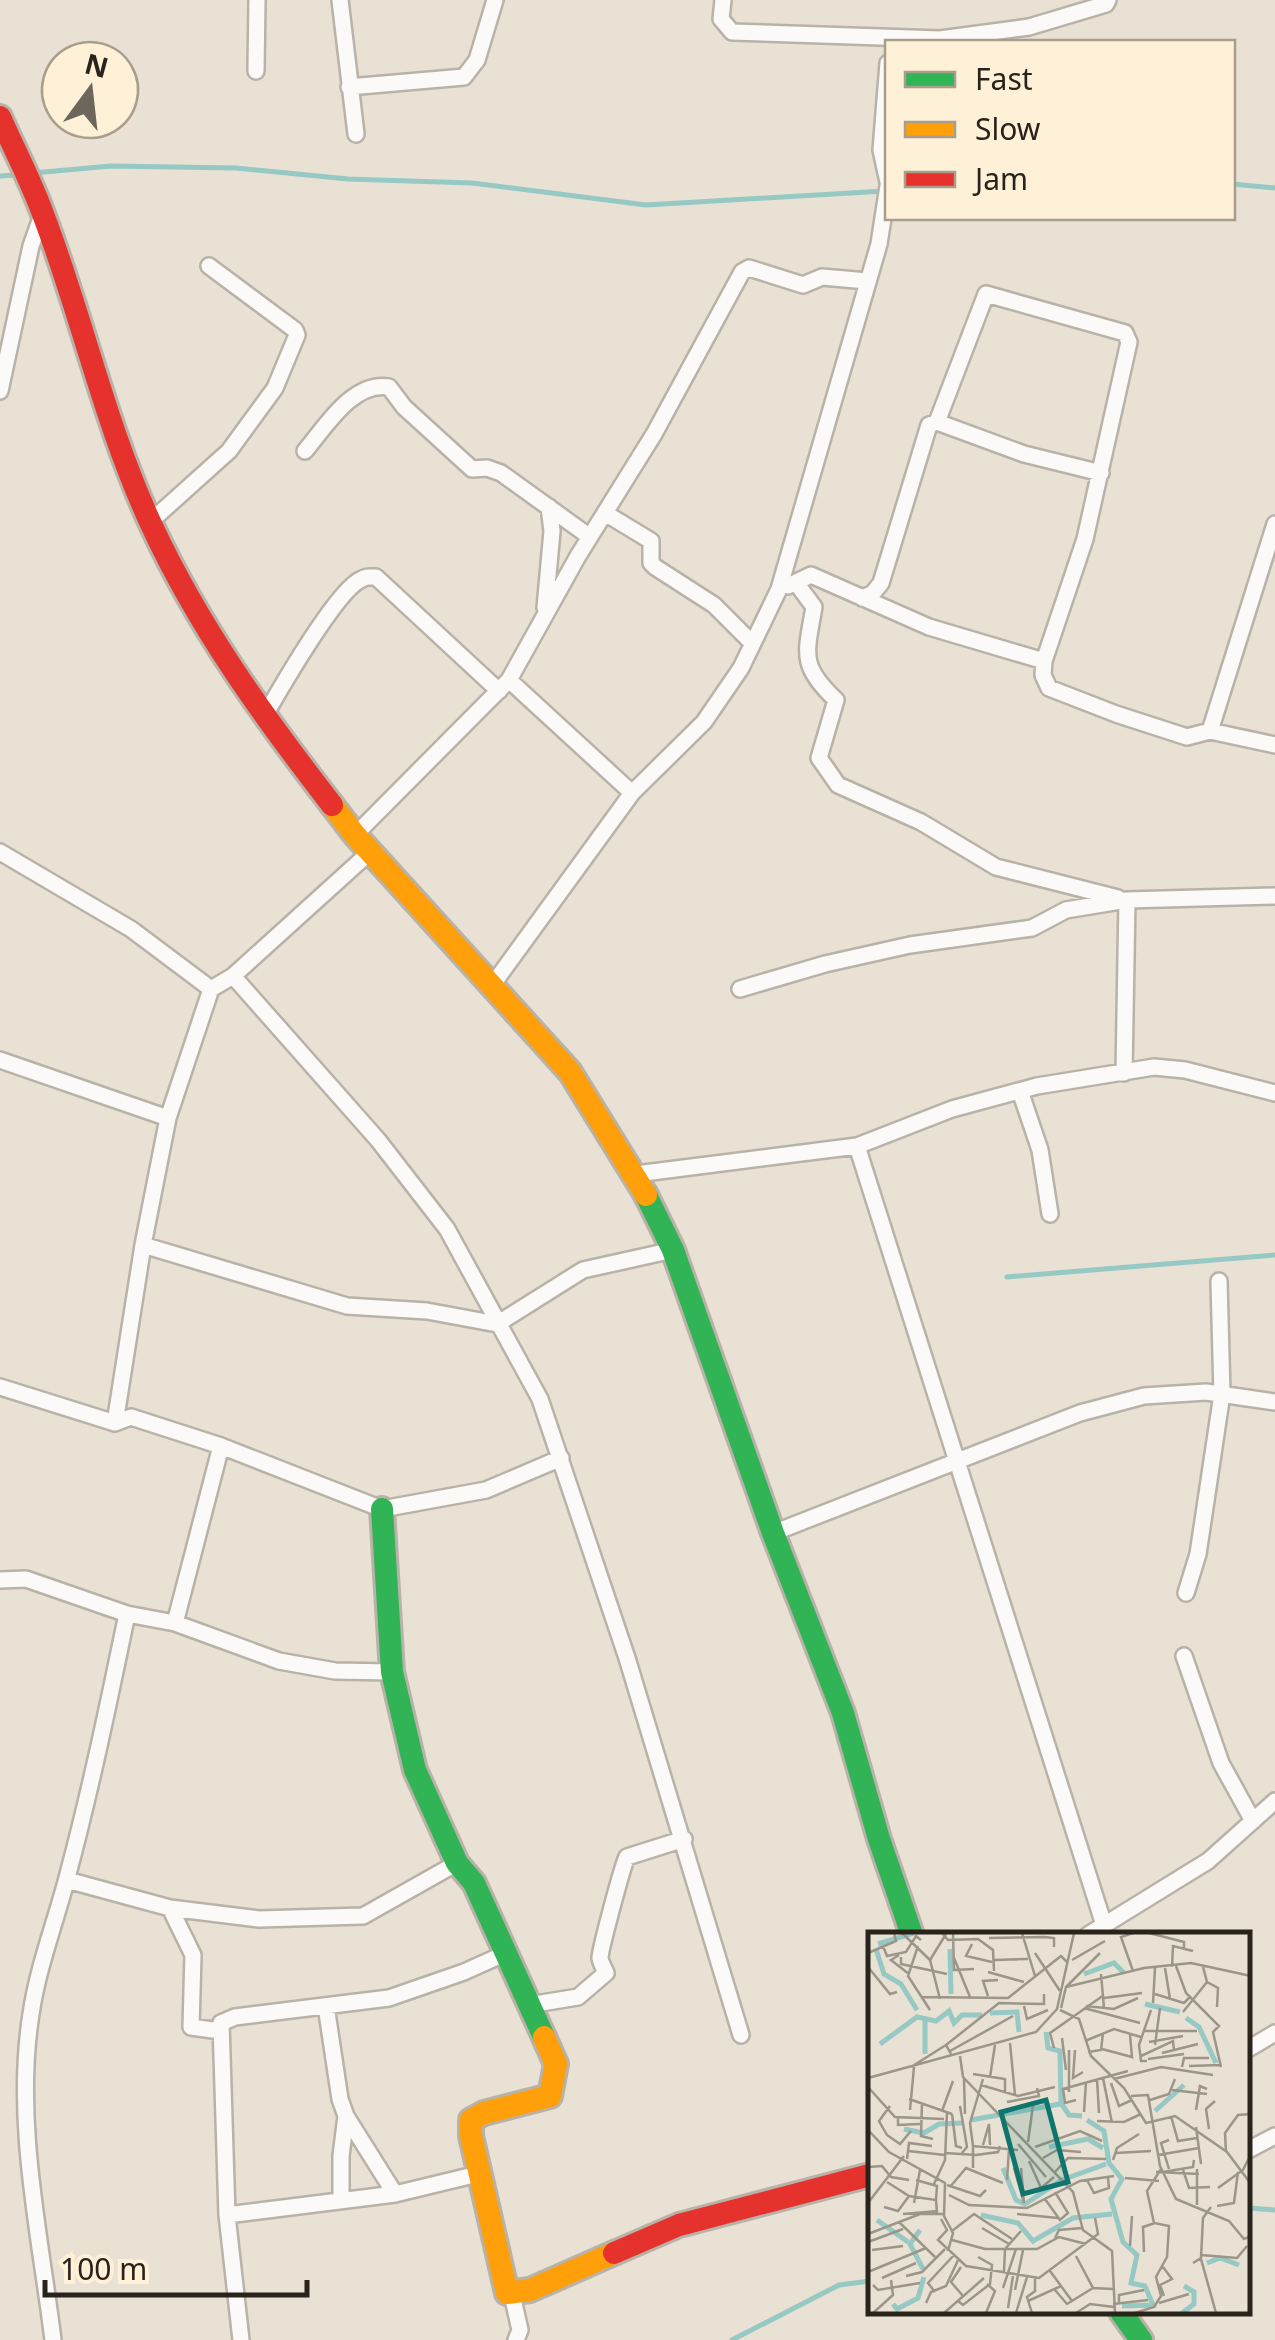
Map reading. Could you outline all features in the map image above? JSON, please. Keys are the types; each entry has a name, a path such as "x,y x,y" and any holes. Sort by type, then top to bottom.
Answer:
{"street":[{"path":"256,71 258,0"},
{"path":"340,0 356,134"},
{"path":"349,87 464,77 477,60 495,0"},
{"path":"723,0 721,20 732,32 889,40 940,39 1029,27 1106,4 1108,0"},
{"path":"885,100 881,150 885,171"},
{"path":"0,117 39,206 150,522 202,621 264,717 362,844 570,1072 636,1174 673,1250 773,1533 843,1713 911,1932"},
{"path":"491,987 632,793 704,722 742,668 779,589 879,244 885,193"},
{"path":"0,391 39,206"},
{"path":"150,522 228,451 275,388 297,335 209,266"},
{"path":"115,1423 143,1244 168,1118 211,988 233,976 362,844 504,685 654,434 742,272 749,268 804,284 822,276 867,281"},
{"path":"862,598 873,593 880,583 925,431 937,422 986,294 1125,333 1130,342 1085,538 1044,660 1043,675 1048,688 1187,737 1210,731 1275,744"},
{"path":"305,450 351,398 376,385 389,387 404,407 472,469 501,473 590,537"},
{"path":"937,422 1024,454 1100,473"},
{"path":"544,617 552,531 549,507"},
{"path":"606,512 651,541 652,563 714,605 752,642"},
{"path":"1210,731 1272,551 1275,524"},
{"path":"779,589 811,575 929,627 1044,660"},
{"path":"264,717 294,664 349,588 370,576 632,793"},
{"path":"797,584 814,608 805,657 821,686 836,700 819,758 838,785 921,822 996,867 1127,900"},
{"path":"0,852 131,929 211,988"},
{"path":"740,989 910,945 1032,928 1066,910 1127,900 1275,896"},
{"path":"1124,1073 1127,900"},
{"path":"233,976 378,1140 447,1229 540,1399 684,1840 741,2035"},
{"path":"0,1060 168,1118"},
{"path":"636,1174 857,1146 952,1109 1020,1091 1154,1067 1185,1070 1275,1093"},
{"path":"1020,1091 1040,1150 1050,1214"},
{"path":"857,1146 1104,1925"},
{"path":"143,1244 347,1306 427,1311 497,1324 583,1270 673,1250"},
{"path":"1186,1593 1198,1554 1222,1394 1219,1281"},
{"path":"0,1388 115,1423 132,1417 221,1446 382,1509 486,1490 561,1458"},
{"path":"773,1533 1080,1413 1144,1396 1206,1392 1275,1402"},
{"path":"175,1623 221,1446"},
{"path":"382,1509 392,1672 415,1770 457,1863 474,1883 556,2064 550,2096 484,2112 471,2120 471,2136 520,2330 516,2340"},
{"path":"0,1580 26,1579 127,1614 175,1623 278,1661 335,1671 392,1672"},
{"path":"53,2340 34,2202 26,2103 30,2016 45,1946 67,1880 97,1762 127,1614"},
{"path":"1184,1656 1222,1762 1253,1821"},
{"path":"1093,1932 1208,1861 1275,1801"},
{"path":"530,2005 578,1998 606,1974 600,1958 621,1867 627,1857 684,1840"},
{"path":"67,1880 170,1908 259,1918 363,1916 457,1863"},
{"path":"170,1908 192,1955 191,2026 220,2031"},
{"path":"240,2340 226,2215 221,2023 389,1998 506,1954"},
{"path":"326,2006 346,2116 394,2194"},
{"path":"1250,2049 1275,2032"},
{"path":"342,2198 341,2156 346,2116"},
{"path":"1250,2149 1275,2136"},
{"path":"482,2173 507,2293 530,2290 680,2225 740,2206 868,2175"},
{"path":"226,2215 394,2194 482,2173"},
{"path":"1123,2315 1141,2340"}],"waterway":[{"path":"33,173 111,166 236,168 348,179 472,183 646,205 884,191"},
{"path":"0,176 17,175"},
{"path":"1235,184 1275,188"},
{"path":"1007,1277 1275,1255"},
{"path":"1250,2208 1275,2210"},
{"path":"732,2340 839,2285 868,2281"}],"traffic: fast":[{"path":"646,1195 673,1250 773,1533 843,1713 911,1932"},
{"path":"382,1509 392,1672 415,1770 457,1863 474,1883 544,2037"},
{"path":"1123,2315 1141,2340"}],"traffic: slow":[{"path":"332,805 570,1072 646,1195"},
{"path":"544,2037 556,2064 550,2096 471,2120 471,2136 507,2293 530,2290 614,2253"}],"traffic: jam":[{"path":"0,117 43,214 120,448 169,562 233,669 332,805"},
{"path":"614,2253 679,2225 868,2176"}]}
